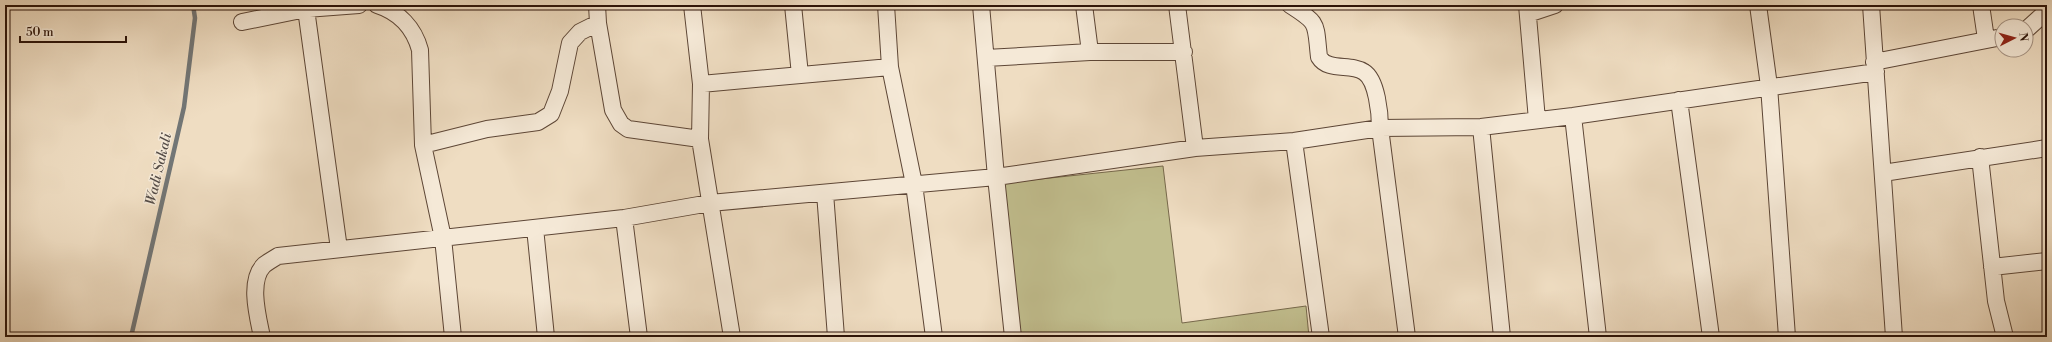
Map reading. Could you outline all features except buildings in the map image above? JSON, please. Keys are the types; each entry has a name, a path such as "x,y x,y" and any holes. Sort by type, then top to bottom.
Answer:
{"street":[{"path":"242,22 306,9 360,5"},
{"path":"597,5 598,23 613,110 621,124 628,129 700,139"},
{"path":"692,5 701,84 700,139 732,337"},
{"path":"793,5 800,75"},
{"path":"886,5 890,67 914,184 934,337"},
{"path":"982,5 996,177 1013,337"},
{"path":"1084,5 1090,52"},
{"path":"1177,5 1195,148"},
{"path":"1290,5 1310,18 1315,24 1319,57 1321,61 1326,65 1340,66 1365,72 1370,79 1380,110 1380,128 1407,337"},
{"path":"1537,120 1528,10 1555,5"},
{"path":"1758,5 1770,86 1787,337"},
{"path":"1871,5 1894,337"},
{"path":"262,337 255,299 257,277 264,265 278,256 624,218 710,203 996,177 1195,148 1294,141 1380,128 1481,127 1573,116 1770,86 1875,67 1994,38 1981,5"},
{"path":"386,6 402,18 413,32 419,45 423,145 443,238 453,337"},
{"path":"306,9 339,249"},
{"path":"2034,23 2047,11"},
{"path":"423,145 487,129 538,122 550,114 560,91 570,42 580,32 598,23"},
{"path":"986,58 1090,52 1184,52"},
{"path":"701,84 890,67"},
{"path":"1679,100 1711,337"},
{"path":"1573,116 1598,337"},
{"path":"1481,127 1502,337"},
{"path":"1294,141 1321,337"},
{"path":"1883,173 2047,148"},
{"path":"1980,157 1996,301 2005,337"},
{"path":"825,193 836,337"},
{"path":"624,218 639,337"},
{"path":"535,228 546,337"},
{"path":"1992,267 2047,261"}],"shaded area":[{"path":"1163,166 1182,323 1306,306 1309,337 1021,337 1003,183"}],"waterway":[{"name":"Wadi Sakali","path":"131,337 184,107 195,18 193,5"}]}
